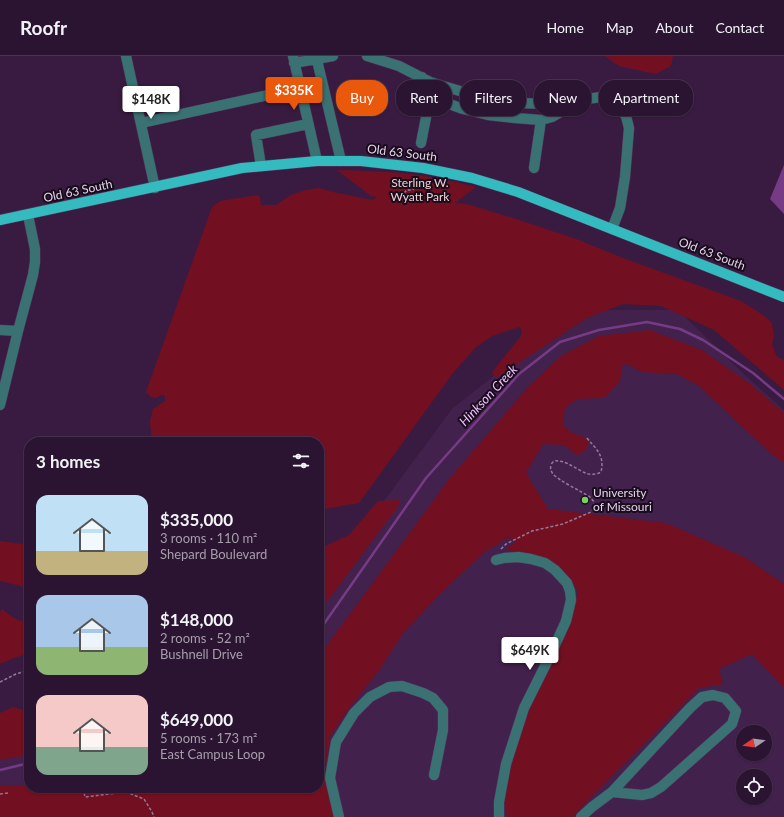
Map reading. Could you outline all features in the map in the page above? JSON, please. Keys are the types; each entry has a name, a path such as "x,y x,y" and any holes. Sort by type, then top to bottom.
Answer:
{"main road":[{"name":"Old 63 South","path":"0,220 156,188 242,168 317,161 361,161 423,168 472,178 518,192 784,296"}],"street":[{"path":"126,56 156,188"},
{"path":"317,161 294,59 333,56"},
{"path":"367,56 399,66 430,82 483,98 516,103 534,104"},
{"path":"316,57 341,161"},
{"path":"140,123 300,88"},
{"path":"591,98 601,97 616,104 626,116 629,128 625,177 620,208 612,229"},
{"path":"452,105 488,115 541,120 554,116"},
{"path":"421,143 426,116"},
{"path":"534,168 541,120"},
{"path":"261,166 256,135 308,124"},
{"path":"0,405 35,262 35,249 28,215"},
{"path":"0,330 18,331"},
{"path":"498,560 518,557 545,563 555,570 567,583 571,600 566,622 524,708 506,764 499,802 499,817"},
{"path":"338,817 330,778 336,742 354,713 370,697 389,687 402,686 423,692 433,698 443,710 443,730 434,775"},
{"path":"581,817 612,792 702,697 713,696 725,698 736,711 732,724 651,793 642,794 612,792"}],"path":[{"path":"404,193 407,190 412,190 416,187"},
{"path":"498,560 501,550 511,541 532,531 563,524 591,512 594,508 594,502 590,497 557,478 550,470 551,464 558,460 587,474 595,475 601,472 603,465 601,454 586,436"},
{"path":"0,682 24,672"},
{"path":"0,794 8,793"},
{"path":"85,793 86,797 118,793"},
{"path":"129,793 144,799 154,817"}],"shaded area":[{"path":"784,165 784,214 770,199"},
{"name":"University of Missouri","path":"577,310 678,310 747,377 784,410 784,817 0,817 0,729 24,726 24,793 324,793 324,582 452,409"}],"green space":[{"path":"605,56 673,56 671,66 656,74 619,66"},
{"name":"Sterling W. Wyatt Park","path":"337,170 378,171 408,174 476,187 455,203 467,204 579,240 623,258 741,301 763,315 772,323 774,337 772,344 777,357 784,360 784,390 714,330 661,306 623,304 587,318 496,378 492,373 521,336 522,330 519,327 492,336 475,348 453,373 359,503 324,509 324,437 152,437 150,421 153,409 165,401 165,396 161,395 156,398 151,397 146,392 212,207 220,201 257,195 260,197 261,205 276,205 291,195 305,190 319,188 373,200 377,197 371,196"},
{"path":"650,330 702,350 753,386 784,413 784,463 769,452 699,386 677,374 641,372 623,363 620,381 604,398 577,399 565,408 563,425 572,433 584,437 589,442 585,451 577,455 564,445 543,444 526,473 548,509 666,523 746,558 784,584 784,688 752,654 719,669 723,684 699,688 572,817 507,817 504,790 526,709 571,620 578,591 566,573 540,557 511,551 506,548 517,541 508,538 483,553 441,593 403,633 380,669 350,707 330,736 325,773 333,817 0,817 0,785 24,785 24,793 324,793 324,649 450,478 528,387 561,356 599,336"},
{"path":"400,500 399,505 324,604 324,547 349,535 378,501"},
{"path":"0,541 24,544 24,587 0,581"},
{"path":"2,609 18,620 24,621 24,655 0,664 0,613"},
{"path":"13,707 24,710 24,756 0,760 0,713"}],"waterway":[{"name":"Hinkson Creek","path":"324,624 426,478 519,374 560,342 599,330 647,322 680,329 703,340 753,373 784,399"},
{"name":"Hinkson Creek","path":"0,770 24,764"}],"place":[{"name":"University of Missouri","path":"585,500"}]}
